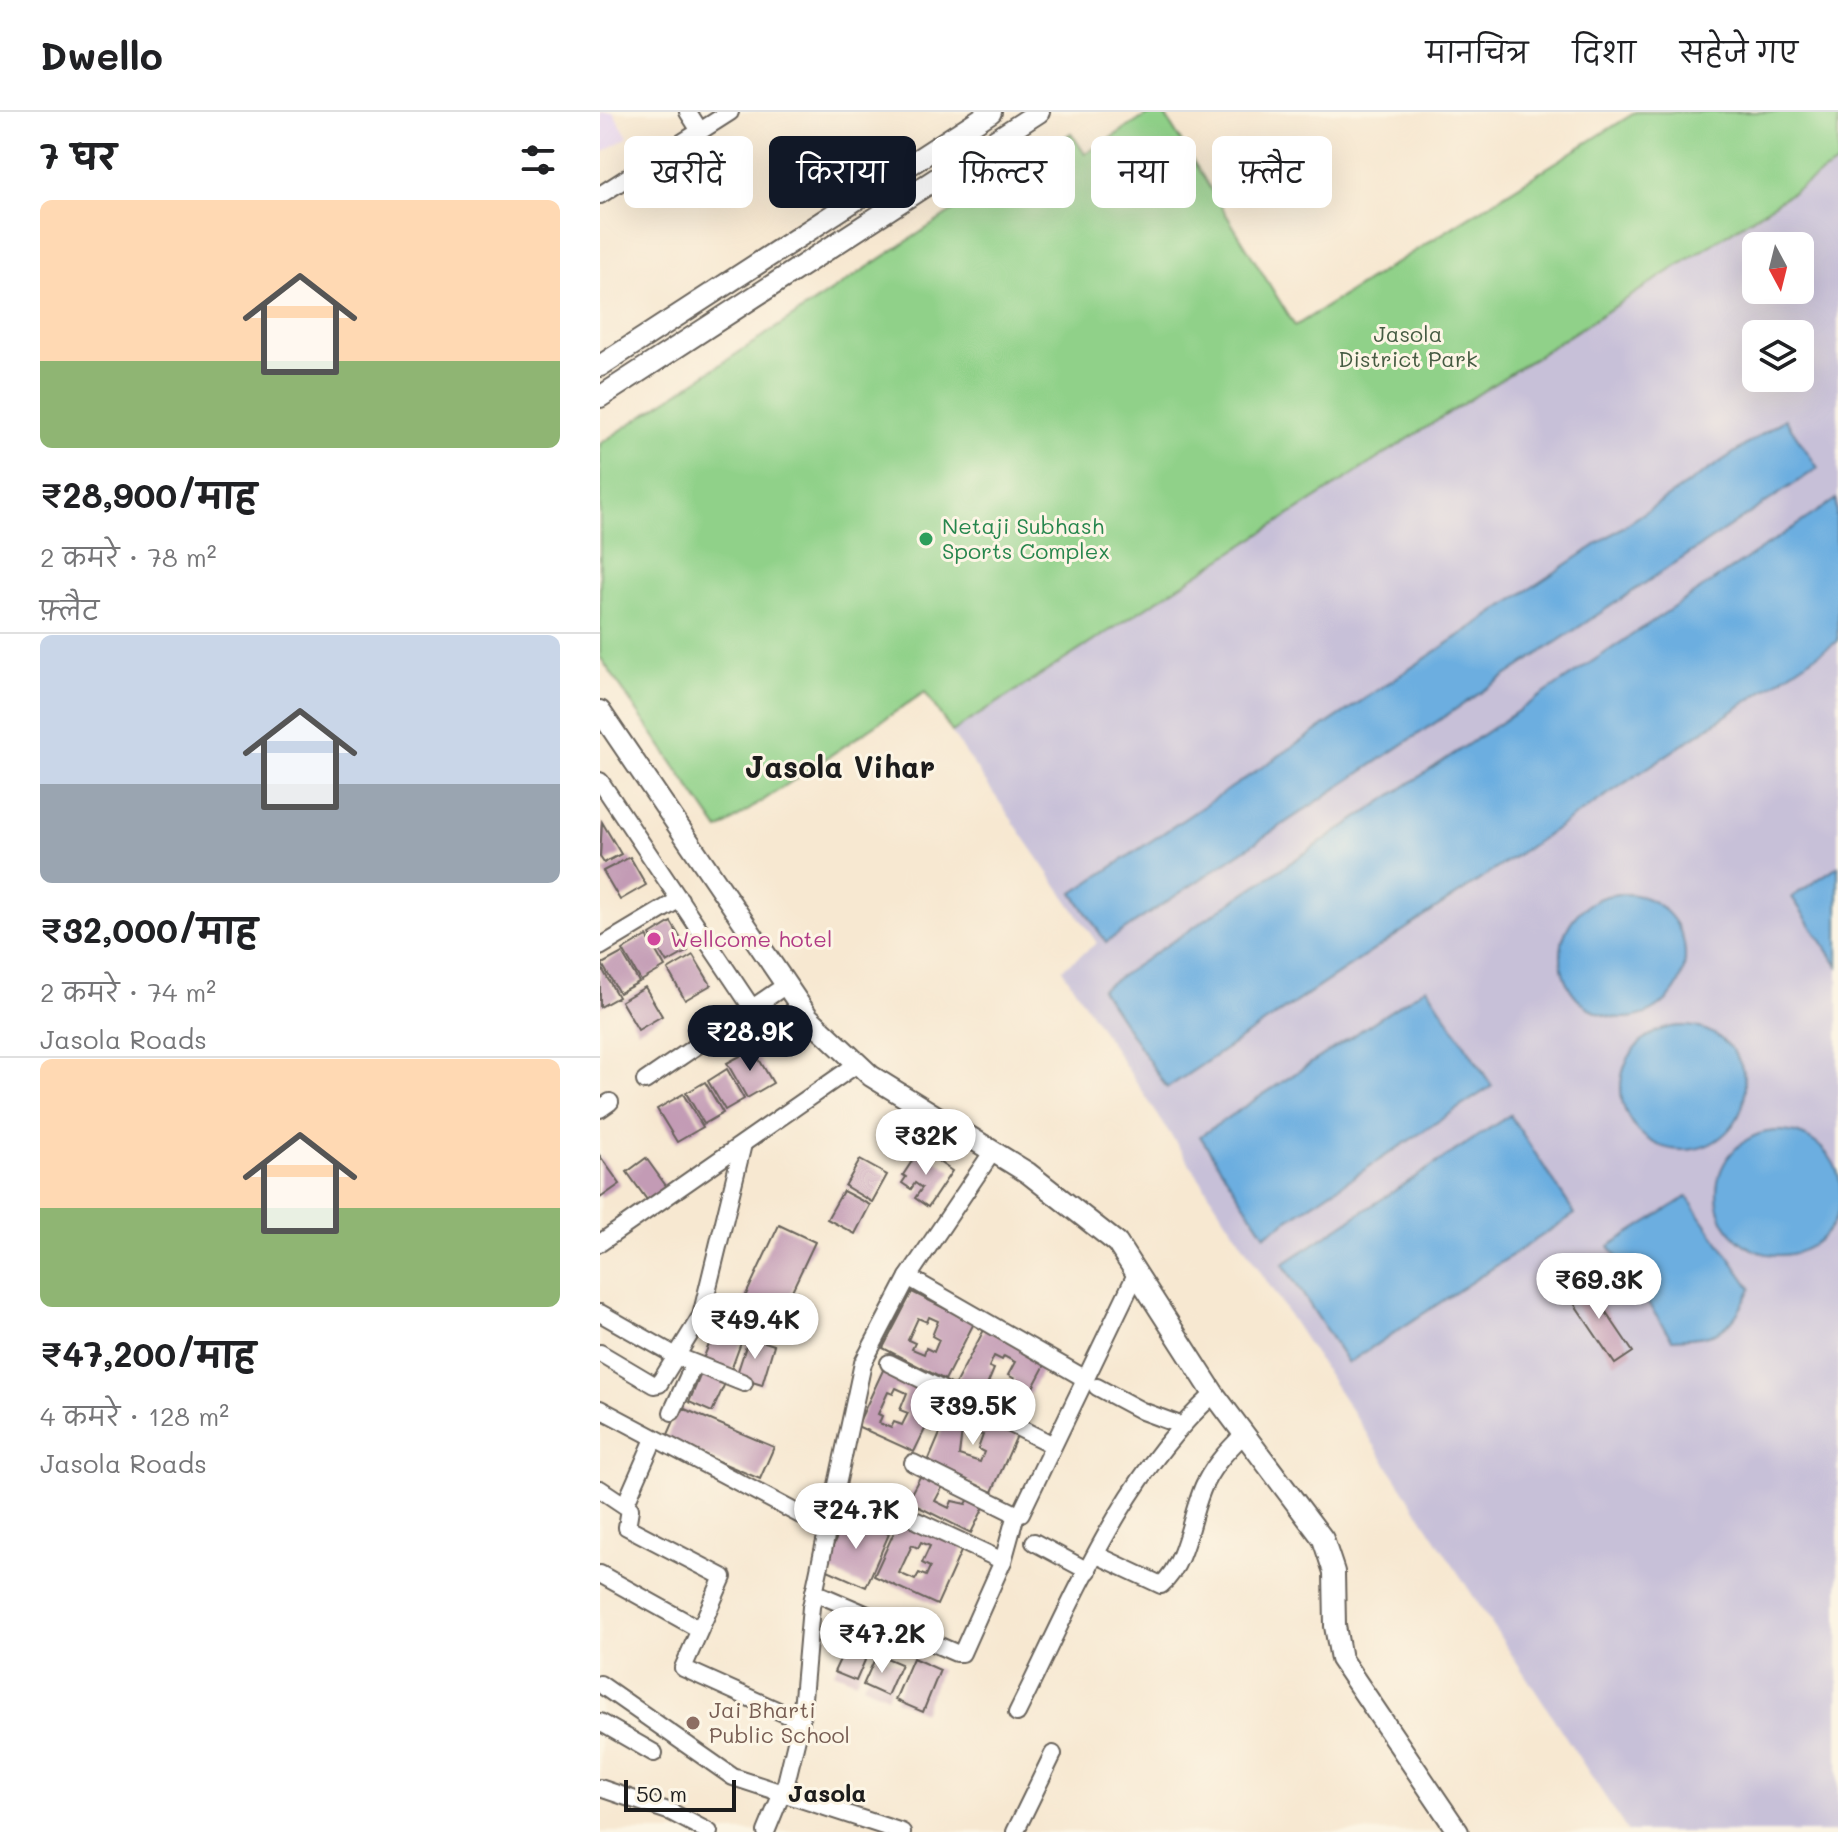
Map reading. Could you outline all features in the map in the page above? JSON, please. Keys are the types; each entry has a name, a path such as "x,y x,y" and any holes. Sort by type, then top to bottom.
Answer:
{"street":[{"path":"688,112 700,131"},
{"path":"600,195 730,112"},
{"path":"600,366 991,112"},
{"path":"600,397 1039,112"},
{"path":"600,711 808,1017 857,1064 1028,1173 1117,1243 1214,1394 1323,1539 1334,1572 1335,1626 1341,1659 1458,1832"},
{"path":"602,790 680,899 752,1008"},
{"path":"600,947 680,899"},
{"path":"645,1081 786,985"},
{"path":"600,1243 857,1064"},
{"path":"600,1353 657,1386 703,1308 743,1144"},
{"path":"766,1832 782,1793 801,1721 814,1592 863,1363 908,1277 993,1151"},
{"path":"1016,1514 1025,1510 1053,1445 1090,1382 1137,1272"},
{"path":"908,1277 1142,1411 1180,1425"},
{"path":"600,1313 676,1356 744,1383"},
{"path":"889,1363 1053,1445"},
{"path":"672,1412 694,1364"},
{"path":"1017,1713 1088,1571 1139,1483 1180,1425 1214,1394"},
{"path":"600,1409 827,1529"},
{"path":"1097,1555 1161,1585 1176,1564 1205,1484 1219,1460 1244,1434"},
{"path":"625,1505 654,1439"},
{"path":"913,1463 1016,1514"},
{"path":"600,1489 631,1511 627,1527 723,1577 683,1665 685,1670 801,1721"},
{"path":"814,1592 959,1653 965,1649 1003,1561 1016,1514"},
{"path":"917,1521 1003,1561"},
{"path":"1034,1542 1088,1571"},
{"path":"600,1574 699,1629"},
{"path":"600,1684 733,1777 902,1832"},
{"path":"600,1722 654,1753"},
{"path":"1015,1832 1053,1754"},
{"path":"600,1788 671,1812 709,1832"}],"shaded area":[{"path":"600,112 613,112 627,136 600,154"},
{"path":"1838,164 1838,1832 1628,1832 1062,969 1097,943 951,732"}],"green space":[{"name":"Netaji Subhash Sports Complex","path":"1152,112 1163,112 1178,136 1114,136"},
{"name":"Netaji Subhash Sports Complex","path":"1636,112 1838,112 1838,163 952,732 925,692 719,830 600,657 600,444 957,208 1075,208 1075,139 1085,154 1091,150 1091,208 1196,208 1196,166 1212,191 1212,208 1222,208 1295,326"}],"water":[{"path":"1785,419 1818,468 1106,942 1073,893"},
{"path":"1836,499 1838,641 1167,1088 1101,989"},
{"path":"1838,866 1838,966 1792,897"},
{"path":"1623,894 1647,898 1667,912 1681,932 1685,956 1681,980 1667,1000 1647,1014 1623,1018 1599,1014 1579,1000 1565,980 1561,956 1565,932 1579,912 1599,898"},
{"path":"1427,987 1492,1086 1265,1235 1200,1136"},
{"path":"1683,1026 1707,1030 1727,1044 1741,1064 1745,1088 1741,1112 1727,1132 1707,1146 1683,1150 1659,1146 1639,1132 1625,1112 1621,1088 1625,1064 1639,1044 1659,1030"},
{"path":"1510,1115 1575,1214 1348,1363 1283,1264"},
{"path":"1779,1131 1803,1136 1823,1149 1836,1169 1839,1208 1836,1217 1823,1237 1803,1250 1779,1255 1755,1250 1735,1237 1722,1217 1717,1193 1722,1169 1735,1149 1755,1136"},
{"path":"1687,1197 1751,1288 1737,1315 1722,1330 1702,1337 1672,1339 1609,1246"}],"building":[{"path":"602,822 621,854 604,863 600,857"},
{"path":"630,857 646,885 620,900 603,871"},
{"path":"671,922 688,951 667,963 650,935"},
{"path":"647,936 665,967 641,981 623,950"},
{"path":"622,953 639,982 619,993 602,964"},
{"path":"693,955 711,985 685,1000 668,970"},
{"path":"600,965 618,997 600,1007"},
{"path":"645,987 662,1016 638,1030 621,1001"},
{"path":"753,1049 773,1083 747,1098 727,1063"},
{"path":"727,1069 744,1099 725,1110 708,1081"},
{"path":"705,1082 723,1113 704,1124 686,1093"},
{"path":"683,1094 703,1127 677,1142 657,1109"},
{"path":"920,1149 952,1171 928,1207 915,1198 922,1188 915,1183 911,1189 902,1183 906,1177 903,1175"},
{"path":"600,1156 620,1184 600,1198"},
{"path":"646,1158 669,1190 650,1204 627,1172"},
{"path":"860,1160 887,1175 872,1202 845,1186"},
{"path":"843,1191 870,1205 855,1234 827,1219"},
{"path":"779,1225 815,1242 780,1316 744,1299"},
{"path":"1583,1278 1633,1352 1615,1364 1565,1290"},
{"path":"912,1292 974,1323 945,1380 883,1348","holes":["929,1317 938,1321 932,1336 939,1340 934,1352 926,1348 924,1354 912,1349 915,1343 908,1340 918,1318 927,1322"]},
{"path":"985,1328 1047,1361 1018,1416 955,1384","holes":["994,1356 1002,1360 1004,1356 1015,1362 1008,1375 1015,1379 1011,1388 988,1383 994,1369 989,1367"]},
{"path":"715,1330 742,1340 731,1370 703,1359"},
{"path":"749,1337 774,1345 762,1385 736,1377"},
{"path":"884,1368 942,1394 914,1452 857,1426","holes":["896,1388 907,1393 900,1410 908,1413 902,1425 894,1422 891,1428 879,1423 882,1416 878,1414 888,1392 893,1394"]},
{"path":"702,1371 726,1381 712,1412 689,1402"},
{"path":"953,1403 1019,1431 992,1492 927,1464","holes":["962,1431 983,1435 978,1449 984,1452 980,1462 959,1455"]},
{"path":"680,1407 774,1447 760,1479 666,1439"},
{"path":"921,1475 943,1486 935,1501 949,1508 952,1501 966,1504 969,1499 984,1507 971,1533 907,1501"},
{"path":"847,1515 889,1534 866,1587 823,1568"},
{"path":"900,1519 963,1547 937,1605 874,1576","holes":["921,1542 930,1546 922,1563 930,1567 926,1576 919,1573 915,1580 899,1573 912,1545 918,1548"]},
{"path":"848,1642 869,1651 856,1681 834,1672"},
{"path":"877,1654 901,1664 887,1696 863,1685"},
{"path":"913,1658 940,1670 923,1712 895,1700"}],"place":[{"name":"Netaji Subhash Sports Complex","path":"926,539"},
{"name":"Wellcome hotel","path":"654,939"},
{"name":"Jai Bharti Public School","path":"693,1723"}],"district":[{"name":"Jasola Vihar","path":"840,768"},
{"name":"Jasola","path":"827,1794"}],"park label":[{"name":"Jasola District Park","path":"1408,346"}]}
